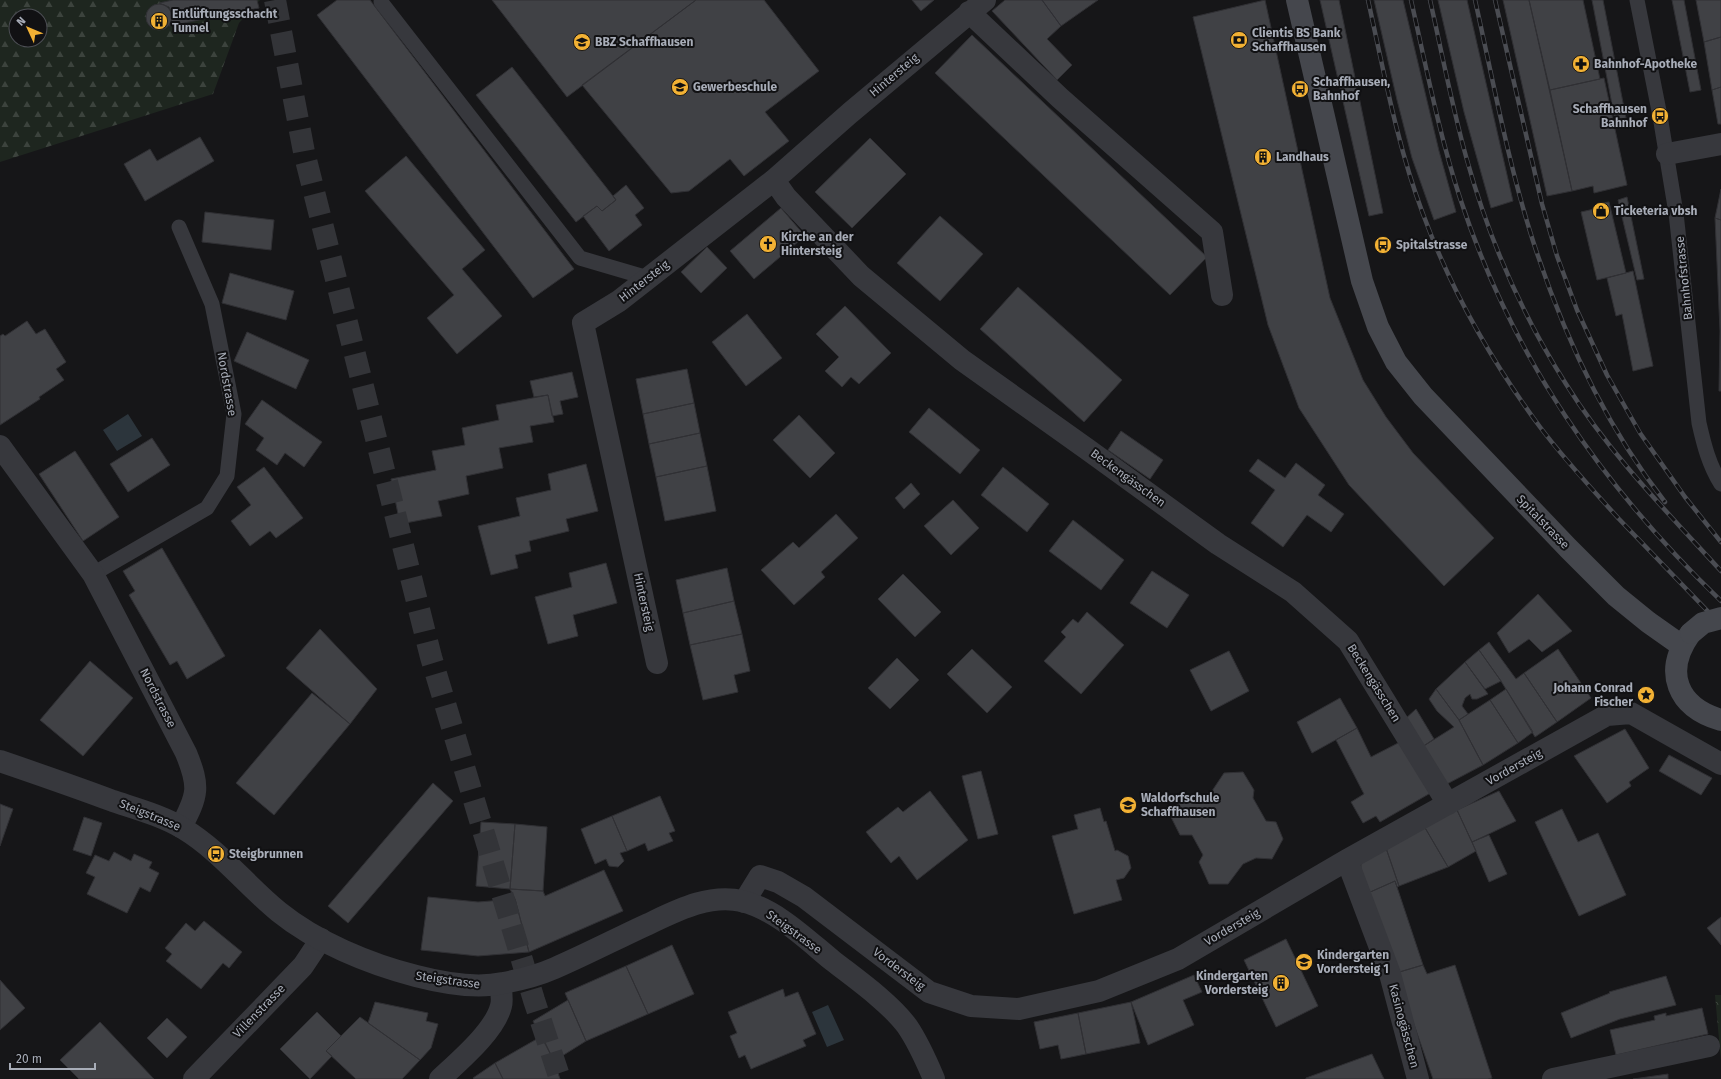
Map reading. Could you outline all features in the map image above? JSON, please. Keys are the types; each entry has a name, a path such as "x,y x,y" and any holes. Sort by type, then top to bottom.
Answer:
{"main road":[{"name":"Spitalstrasse","path":"1297,0 1362,281 1378,327 1396,362 1428,402 1605,585 1648,622 1686,639"},
{"path":"1721,618 1703,624 1686,639 1676,660 1678,686 1684,698 1690,705 1702,714 1721,720"}],"street":[{"name":"Hintersteig","path":"657,663 583,323 619,301 774,180 850,113 977,6 1060,98 1212,232 1222,295"},
{"path":"1667,154 1721,144"},
{"name":"Beckengässchen","path":"774,180 786,197 861,276 962,360 1094,453 1218,544 1293,592 1348,641 1448,804"},
{"name":"Nordstrasse","path":"0,446 93,574 186,753 195,774 196,791 192,806 181,827"},
{"name":"Vordersteig","path":"744,902 760,876 778,882 804,897 929,992 971,1006 1019,1009 1099,991 1178,959 1347,860 1607,715 1631,714 1721,764"},
{"name":"Steigstrasse","path":"0,761 149,813 181,827 203,841 280,913 321,939 378,964 417,976 445,982 479,986 500,984 553,969 681,908 709,900 730,899 744,902 770,912 880,998 906,1024 923,1052 934,1079"},
{"name":"Kasinogässchen","path":"1347,860 1390,974 1418,1079"},
{"name":"Villenstrasse","path":"194,1079 303,966 321,939"},
{"path":"440,1079 470,1050 496,1021 502,1004 500,984"},
{"path":"1553,1079 1709,1046"}],"lane":[{"name":"Bahnhofstrasse","path":"1637,0 1667,154 1676,213 1699,423 1704,448 1721,484"},
{"path":"381,2 580,258 648,278"},
{"name":"Nordstrasse","path":"93,574 206,508 227,476 234,414 212,304 179,227"}],"green space":[{"path":"0,0 260,0 239,23 213,94 0,162"},
{"path":"1715,995 1721,995 1721,1061"}],"shaded area":[{"path":"128,414 142,436 117,451 103,430"},
{"path":"828,1005 844,1040 827,1047 812,1012"}],"building":[{"path":"173,0 257,0 259,8 169,26 173,16 169,7 159,3"},
{"path":"337,0 370,0 574,269 533,298 317,15"},
{"name":"BBZ Schaffhausen","path":"492,0 696,0 567,97"},
{"path":"696,0 764,0 819,71 765,112 789,141 744,176 730,159 689,191 671,193 582,85"},
{"path":"912,0 934,0 921,11"},
{"path":"1005,0 1042,0 1061,26 1047,39 1072,65 1057,80 992,11"},
{"path":"1042,0 1098,0 1061,26"},
{"name":"Landhaus","path":"1265,0 1330,298 1363,380 1386,417 1413,453 1494,538 1444,586 1349,485 1299,408 1268,325 1193,17"},
{"path":"1320,0 1339,0 1383,213 1369,216"},
{"path":"1374,0 1403,0 1439,151 1456,212 1434,220 1412,158"},
{"path":"1438,0 1467,0 1513,201 1491,208 1464,112"},
{"path":"1503,0 1529,0 1572,191 1547,196"},
{"path":"1529,0 1583,0 1600,79 1550,90"},
{"path":"1592,0 1603,0 1626,118 1615,120"},
{"path":"1672,0 1684,0 1701,90 1690,92"},
{"path":"1696,0 1721,0 1721,37 1704,42"},
{"name":"Entlüftungsschacht Tunnel","path":"159,4 168,8 172,17 168,26 159,30 150,26 146,17 150,8"},
{"path":"972,35 1207,257 1170,295 935,73"},
{"path":"1721,37 1721,87 1712,90 1704,42"},
{"path":"512,67 616,200 602,211 597,206 576,222 476,95"},
{"path":"1604,78 1627,185 1594,193 1593,186 1572,191 1550,90"},
{"path":"1721,87 1721,124 1718,124 1712,90"},
{"path":"200,137 214,161 145,201 124,164 150,149 157,161"},
{"path":"870,138 906,174 852,228 815,192"},
{"path":"406,156 485,250 462,269 502,316 457,354 427,318 454,295 365,191"},
{"path":"626,185 644,208 635,215 642,225 609,251 583,216 597,206 602,211 616,200 613,196"},
{"path":"1721,189 1721,220 1715,218"},
{"path":"1627,197 1644,279 1637,280 1618,200"},
{"path":"1609,202 1626,273 1597,280 1581,212 1603,207 1602,203"},
{"name":"Kirche an der Hintersteig","path":"781,208 805,236 754,279 730,251"},
{"path":"205,212 274,220 271,250 202,242"},
{"path":"940,216 983,254 940,301 897,263"},
{"path":"1715,218 1721,220 1721,391 1719,391 1720,331"},
{"path":"707,247 727,268 701,293 681,272"},
{"path":"1633,271 1653,366 1633,371 1622,314 1616,316 1607,278"},
{"path":"230,273 294,291 286,320 222,303"},
{"path":"1018,287 1122,380 1084,422 980,329"},
{"path":"845,306 891,353 859,384 851,377 842,387 825,371 839,357 816,334"},
{"path":"747,314 782,358 746,386 712,342"},
{"path":"27,321 36,334 45,329 66,362 56,369 64,380 39,397 40,399 0,425 0,336 3,334 5,336"},
{"path":"247,332 309,360 296,389 234,361"},
{"path":"687,369 694,403 643,414 636,379"},
{"path":"572,372 578,397 560,401 563,414 552,416 548,395 534,397 530,381"},
{"path":"548,395 554,422 530,426 533,442 499,448 503,468 466,476 469,494 438,501 442,516 400,524 391,479 436,470 432,451 465,445 462,428 499,420 496,405"},
{"path":"262,400 322,442 304,467 285,453 277,465 256,450 264,438 245,424"},
{"path":"694,403 700,433 649,444 643,414"},
{"path":"929,408 980,450 960,474 909,432"},
{"path":"799,415 835,453 810,478 773,440"},
{"path":"1121,431 1163,460 1150,479 1108,450"},
{"path":"700,433 707,466 656,477 649,444"},
{"path":"152,438 170,465 128,492 110,464"},
{"path":"75,451 119,517 83,541 39,474"},
{"path":"1258,459 1285,478 1296,463 1325,485 1318,495 1344,514 1331,532 1307,515 1283,547 1251,523 1275,490 1249,471"},
{"path":"586,464 598,511 566,519 569,531 529,541 531,551 515,555 518,568 491,575 478,526 520,516 516,498 551,490 548,474"},
{"path":"707,466 716,511 665,521 656,477"},
{"path":"264,467 303,518 276,538 270,531 250,546 231,521 251,505 237,487"},
{"path":"1003,467 1049,504 1027,532 981,495"},
{"path":"911,483 920,494 904,509 895,498"},
{"path":"953,500 979,528 951,555 924,526"},
{"path":"836,514 858,538 821,572 825,577 794,605 761,570 793,542 799,548"},
{"path":"1073,520 1124,560 1101,590 1049,551"},
{"path":"162,548 225,656 187,679 177,661 170,665 129,595 135,591 123,571"},
{"path":"606,563 617,603 573,615 578,636 548,644 535,597 572,587 569,573"},
{"path":"727,568 734,601 683,613 676,580"},
{"path":"1152,571 1189,595 1167,628 1130,603"},
{"path":"903,574 941,612 915,637 878,599"},
{"path":"1538,594 1572,631 1542,652 1529,639 1509,653 1497,633"},
{"path":"734,601 742,634 690,645 683,613"},
{"path":"1087,612 1124,645 1081,694 1044,661 1066,637 1061,632 1073,619 1078,623"},
{"path":"320,629 377,689 350,724 286,668"},
{"path":"742,634 750,671 734,675 738,692 703,700 690,645"},
{"path":"1489,642 1516,679 1524,673 1557,722 1535,737 1501,681 1479,650"},
{"path":"972,649 1012,687 987,713 947,674"},
{"path":"1558,649 1591,698 1557,722 1524,673"},
{"path":"1479,650 1501,681 1485,689 1465,662"},
{"path":"1229,651 1249,691 1211,711 1190,670"},
{"path":"897,658 919,680 890,709 868,688"},
{"path":"90,661 133,698 83,756 40,720"},
{"path":"1465,662 1488,694 1477,699 1472,699 1470,694 1465,698 1462,706 1468,714 1459,720 1436,689"},
{"path":"1436,689 1459,720 1483,765 1445,785 1422,747 1454,727 1437,711 1429,699"},
{"path":"1506,689 1533,732 1518,743 1490,700"},
{"path":"312,693 350,724 274,815 236,783"},
{"path":"1340,698 1357,728 1312,753 1297,722"},
{"path":"1490,700 1518,743 1483,765 1459,720"},
{"path":"1416,709 1434,739 1422,747 1404,720"},
{"path":"1357,728 1371,757 1402,741 1434,791 1380,822 1376,816 1363,823 1351,802 1364,794 1336,740"},
{"path":"1625,729 1649,768 1629,782 1631,786 1607,803 1574,756"},
{"path":"1669,755 1712,778 1701,795 1659,771"},
{"path":"981,771 998,834 978,839 962,776"},
{"path":"1243,772 1254,790 1253,798 1266,821 1276,822 1283,839 1272,859 1256,858 1243,864 1228,884 1209,884 1199,862 1203,855 1192,835 1180,835 1170,815 1182,795 1202,796 1212,791 1224,773"},
{"path":"433,783 453,801 348,923 328,906"},
{"path":"930,791 968,840 917,880 899,856 891,863 866,832 898,807 903,812"},
{"path":"1499,791 1516,821 1472,842 1457,810"},
{"path":"660,796 675,831 669,833 673,841 648,851 645,843 627,851 612,816"},
{"path":"0,804 13,809 0,846"},
{"path":"1100,808 1104,822 1106,821 1115,851 1117,850 1128,856 1131,868 1124,878 1116,880 1122,900 1074,914 1052,836 1078,829 1074,815"},
{"path":"1562,809 1578,842 1598,833 1626,895 1579,916 1535,822"},
{"path":"1457,810 1476,851 1448,867 1424,826"},
{"path":"612,816 627,851 620,853 624,861 618,867 609,866 606,859 595,864 581,829"},
{"path":"84,817 102,823 91,856 73,850"},
{"path":"481,822 515,824 510,889 476,886"},
{"path":"515,824 547,827 543,891 510,889"},
{"path":"1424,826 1448,867 1399,886 1386,848"},
{"path":"1489,835 1507,874 1489,882 1472,842"},
{"path":"1386,848 1399,886 1397,887 1395,881 1368,893 1361,870 1361,863"},
{"path":"114,852 131,861 134,854 152,862 149,868 159,873 150,892 140,887 127,913 87,894 95,877 86,873 95,855 109,861"},
{"path":"604,870 623,911 529,952 515,899 510,889 543,891 545,896"},
{"path":"1395,881 1423,965 1396,973 1368,893"},
{"path":"428,897 478,902 515,899 529,952 478,956 421,950"},
{"path":"1721,917 1721,945 1707,928"},
{"path":"204,921 242,952 229,968 223,963 201,989 166,961 172,954 165,948 186,923 195,931"},
{"name":"Kindergarten Vordersteig","path":"1286,939 1318,1006 1276,1027 1244,960"},
{"path":"672,945 694,994 648,1014 626,966"},
{"path":"1423,965 1427,974 1455,965 1492,1078 1433,1079 1396,973"},
{"path":"626,966 648,1014 586,1041 565,993"},
{"path":"1194,975 1202,992 1183,1000 1194,1025 1148,1045 1131,1002"},
{"path":"1666,976 1676,1005 1620,1019 1571,1038 1561,1013 1610,993 1609,992"},
{"path":"0,980 25,1008 0,1030"},
{"path":"783,989 785,997 798,992 816,1034 803,1040 806,1046 751,1069 745,1055 739,1058 730,1036 737,1033 728,1012"},
{"path":"568,1000 586,1041 554,1061 533,1021"},
{"path":"375,1002 428,1013 426,1021 438,1024 431,1048 420,1060 368,1023"},
{"path":"1131,1002 1140,1043 1086,1054 1078,1013"},
{"path":"1702,1008 1708,1034 1616,1055 1610,1030 1655,1020 1654,1016 1666,1013 1666,1016"},
{"path":"317,1012 341,1036 326,1051 332,1056 310,1079 280,1049"},
{"path":"1078,1013 1086,1054 1061,1059 1058,1045 1040,1049 1034,1022"},
{"path":"360,1017 420,1060 402,1079 356,1079 326,1051"},
{"path":"167,1018 187,1037 167,1058 147,1038"},
{"path":"100,1022 154,1079 79,1079 60,1060"},
{"path":"542,1036 554,1061 560,1079 503,1079 495,1063"},
{"path":"1372,1054 1384,1079 1306,1079 1306,1078"},
{"path":"495,1063 503,1079 473,1078"},
{"path":"1668,1074 1668,1079 1633,1079"}],"tunnel":[{"path":"275,0 304,152 431,657 534,1000 560,1079"}],"railway":[{"path":"1368,0 1398,135 1414,188 1446,270 1474,325 1505,377 1540,427 1559,451 1619,519 1721,625"},
{"path":"1411,0 1433,100 1452,174 1481,256 1506,312 1534,365 1565,416 1600,465 1637,512 1721,601"},
{"path":"1430,0 1447,80 1467,160 1496,247 1521,304 1550,358 1566,384 1601,434 1619,458 1659,504 1721,571"},
{"path":"1475,0 1501,121 1516,182 1545,276 1572,344 1588,378 1623,442 1665,502"},
{"path":"1495,0 1542,204 1557,256 1577,310 1607,375 1640,433 1685,497 1721,542"}],"place":[{"name":"Entlüftungsschacht Tunnel","path":"159,21"},
{"name":"Clientis BS Bank Schaffhausen","path":"1239,40"},
{"name":"BBZ Schaffhausen","path":"582,42"},
{"name":"Bahnhof-Apotheke","path":"1581,64"},
{"name":"Gewerbeschule","path":"680,87"},
{"name":"Schaffhausen, Bahnhof","path":"1300,89"},
{"name":"Schaffhausen Bahnhof","path":"1660,116"},
{"name":"Landhaus","path":"1263,157"},
{"name":"Ticketeria vbsh","path":"1601,211"},
{"name":"Kirche an der Hintersteig","path":"768,244"},
{"name":"Spitalstrasse","path":"1383,245"},
{"name":"Johann Conrad Fischer","path":"1646,695"},
{"name":"Waldorfschule Schaffhausen","path":"1128,805"},
{"name":"Steigbrunnen","path":"216,854"},
{"name":"Kindergarten Vordersteig 1","path":"1304,962"},
{"name":"Kindergarten Vordersteig","path":"1281,983"}]}
